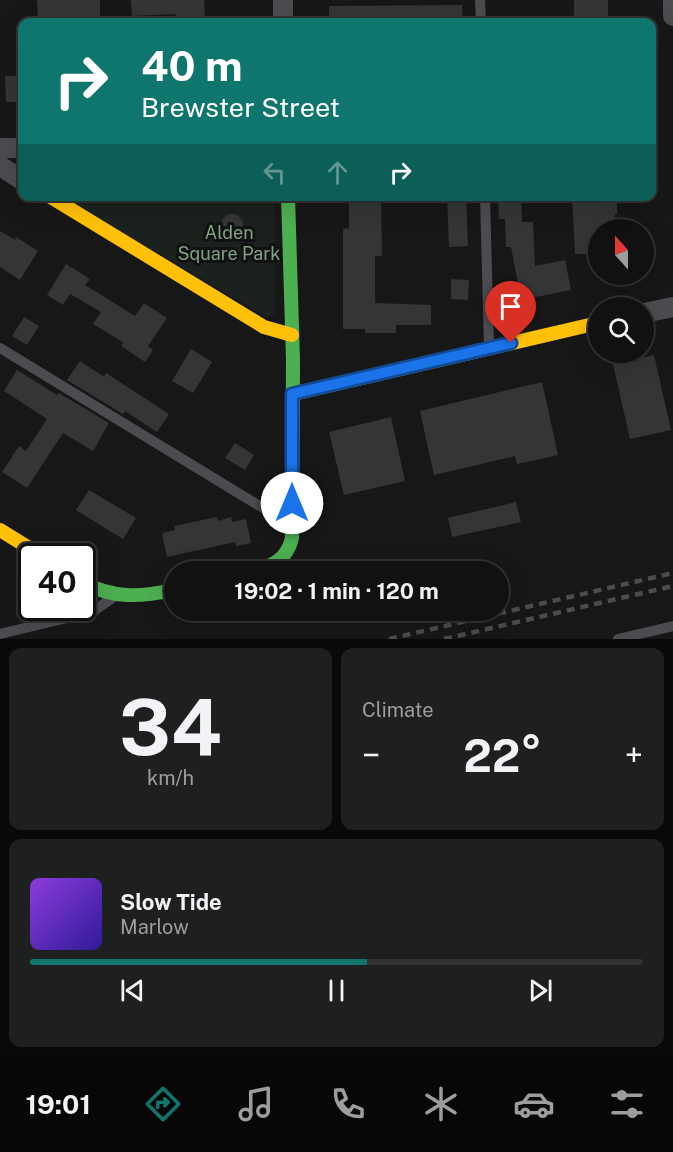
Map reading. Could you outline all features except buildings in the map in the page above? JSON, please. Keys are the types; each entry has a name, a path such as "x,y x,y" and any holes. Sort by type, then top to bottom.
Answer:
{"street":[{"path":"283,0 283,18"},
{"path":"673,0 673,16"},
{"path":"0,148 18,148"},
{"path":"0,166 18,177"},
{"path":"57,201 264,327 292,335"},
{"path":"280,561 290,551 292,525 292,335 288,201"},
{"path":"654,311 673,307"},
{"path":"292,394 588,325"},
{"path":"0,530 21,543"},
{"path":"96,588 116,596 143,597 164,592"}],"lane":[{"path":"480,0 481,18"},
{"path":"485,201 489,348"},
{"path":"0,348 292,525"},
{"path":"0,634 92,612 116,596"},
{"path":"618,639 673,626"}],"green space":[{"name":"Alden Square Park","path":"69,201 275,201 275,314 267,317"}],"railway":[{"path":"389,639 673,573"},
{"path":"444,639 673,586"}],"traffic: fast":[{"path":"278,561 290,546 292,538 293,360 288,201"},
{"path":"96,589 127,595 164,592"}],"traffic: slow":[{"path":"57,201 264,327 292,335"},
{"path":"293,394 588,325"},
{"path":"0,530 21,543"}],"route":[{"path":"292,503 292,394 511,343"}]}
